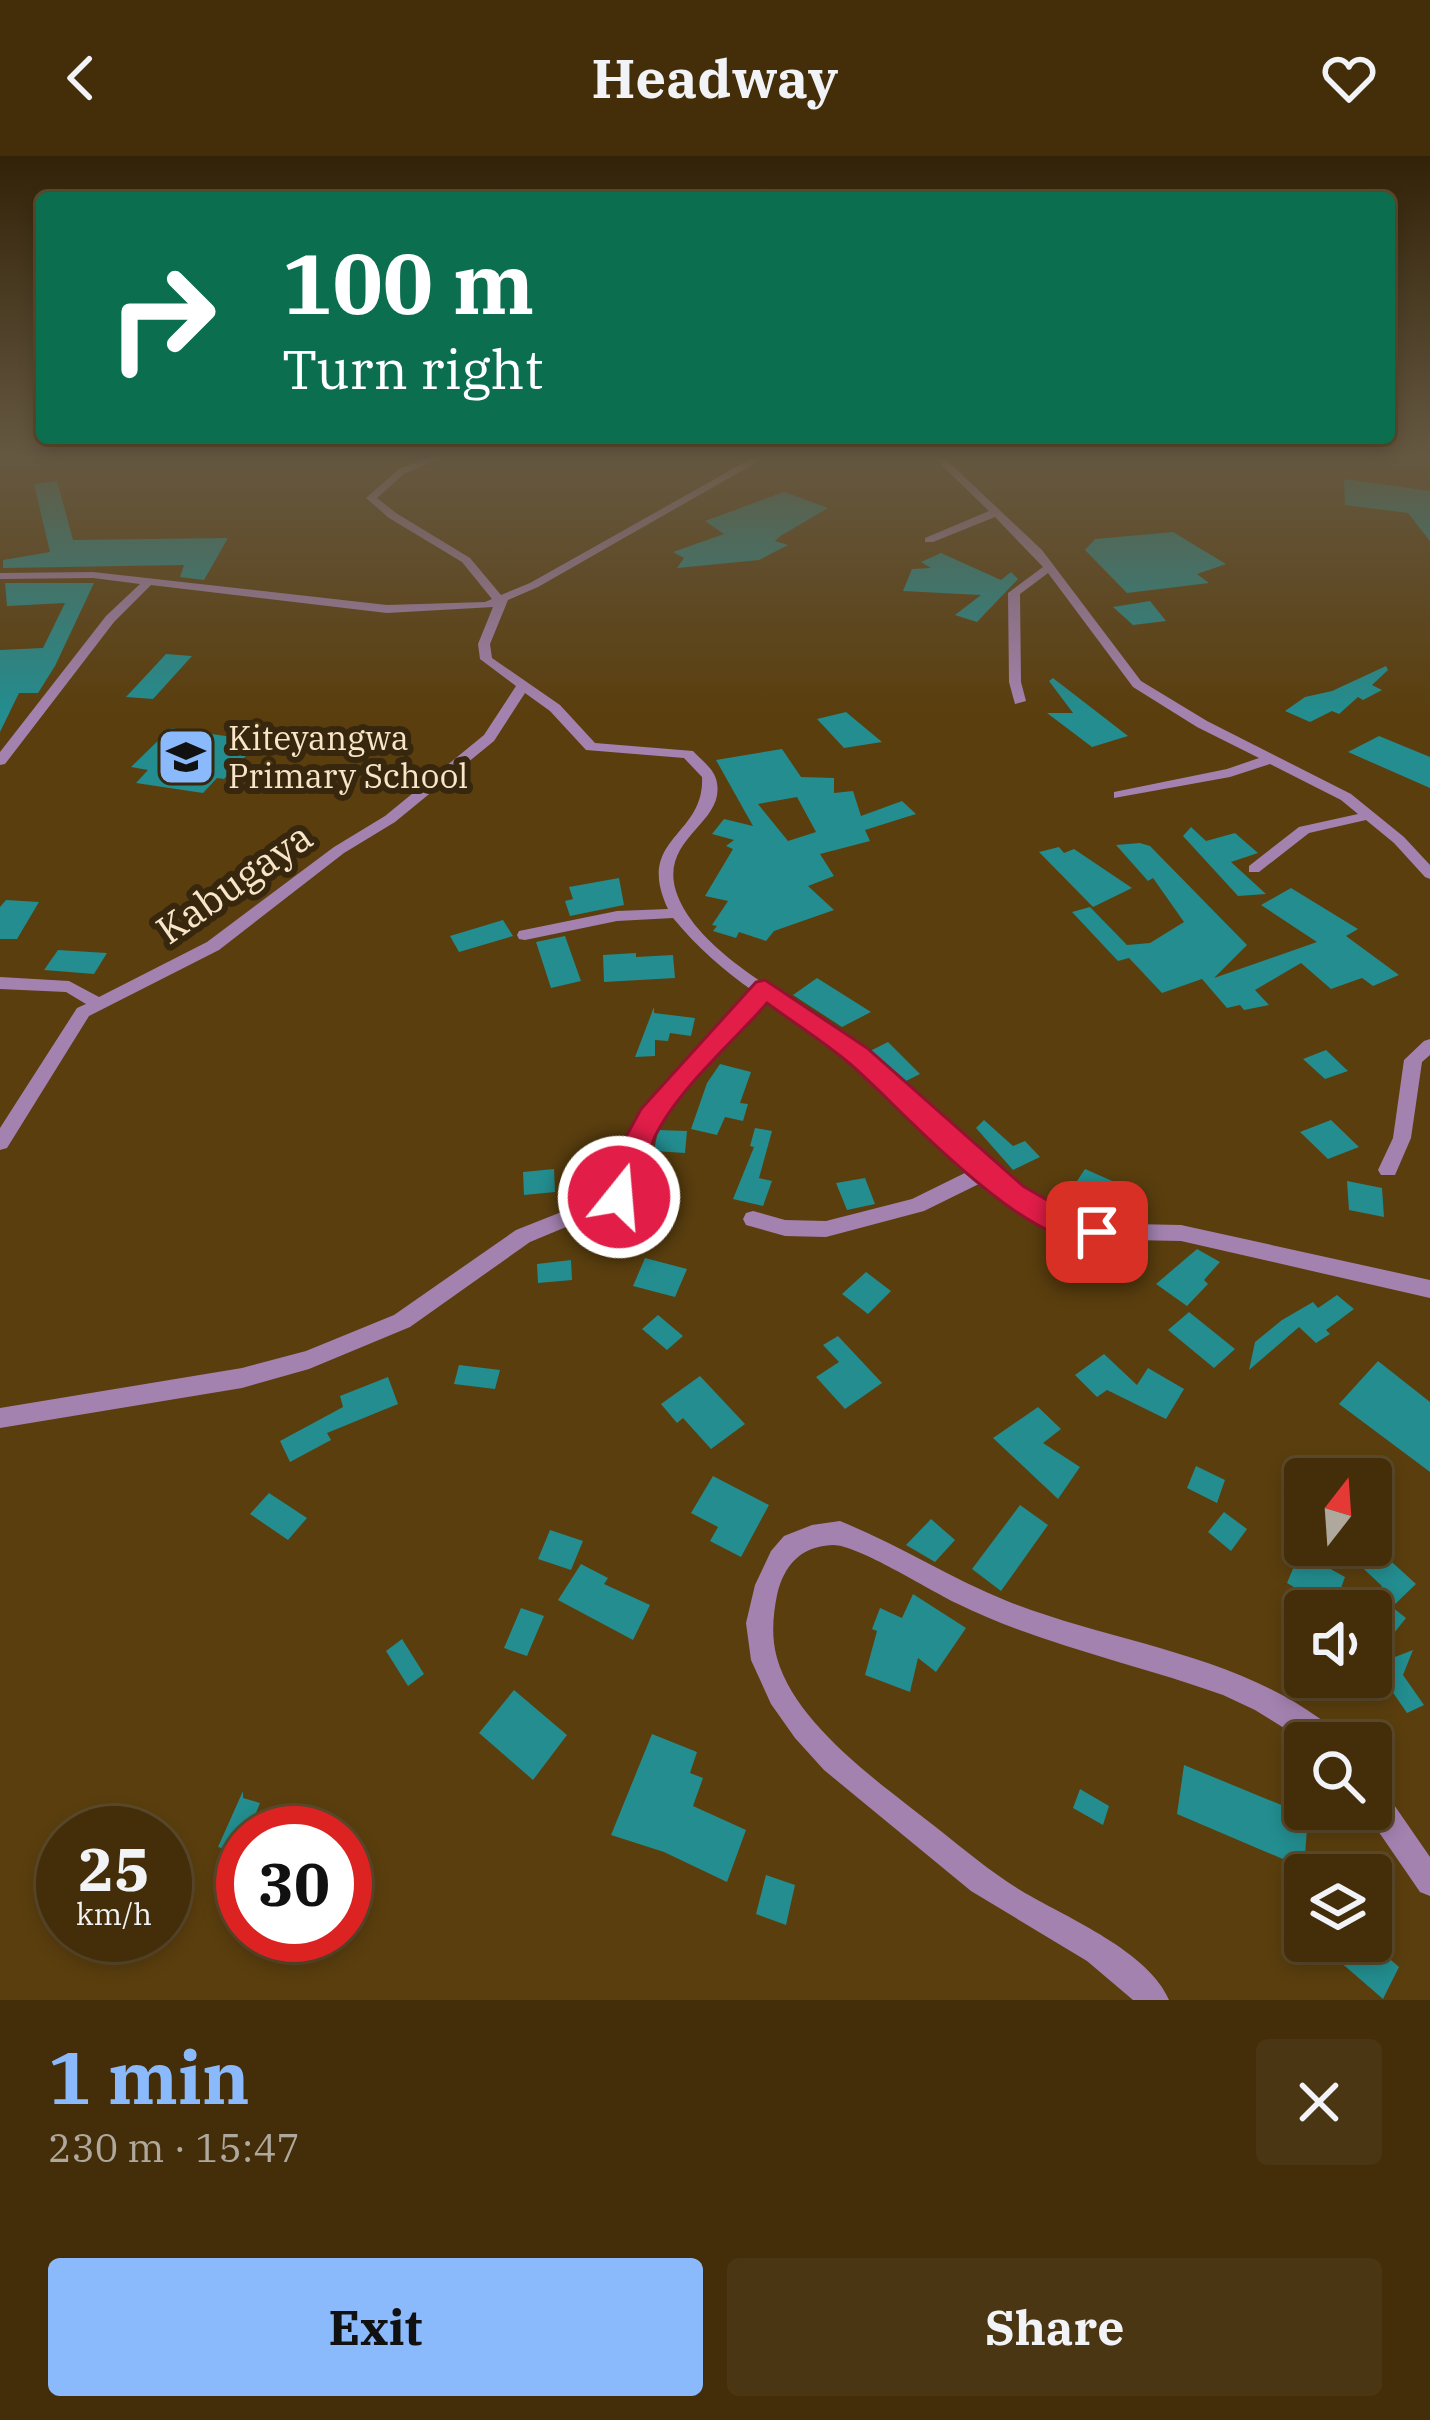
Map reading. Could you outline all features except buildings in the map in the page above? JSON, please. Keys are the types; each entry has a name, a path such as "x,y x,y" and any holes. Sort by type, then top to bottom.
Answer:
{"street":[{"path":"435,539 458,554 476,571 488,593 502,602"},
{"path":"0,576 93,574 387,610 448,610 502,602 614,539"},
{"path":"1024,539 1050,567 1137,685 1346,796 1430,874"},
{"path":"1020,701 1011,625 1014,593 1050,567"},
{"path":"0,761 110,619 147,584"},
{"path":"502,602 484,653 494,667 555,708 591,747 674,752 704,767 712,787 708,804 674,844 664,866 666,888 698,939 857,1055 1040,1213 1082,1231 1181,1233 1430,1289"},
{"name":"Kabugaya","path":"0,1143 61,1042 96,1002 213,946 339,850 390,819 489,738 522,687"},
{"path":"1119,795 1271,759"},
{"path":"1255,869 1304,830 1371,815"},
{"path":"525,934 617,916 678,913"},
{"path":"0,982 69,987 96,1002"},
{"path":"0,1418 242,1378 309,1360 403,1321 523,1236 619,1197 635,1176 634,1148 651,1116 765,988"},
{"path":"1388,1170 1402,1138 1413,1060 1430,1045"},
{"path":"753,1219 785,1228 826,1229 917,1206 987,1171"},
{"path":"1154,2000 1106,1955 989,1888 870,1795 808,1735 775,1687 763,1651 758,1605 786,1546 809,1535 841,1533 1030,1622 1212,1679 1302,1722"},
{"path":"1392,1827 1430,1882"}],"place":[{"name":"Kiteyangwa Primary School","path":"186,757"}],"route":[{"path":"619,1197 635,1176 634,1148 651,1116 765,988 857,1055 1012,1194 1066,1226 1097,1232"}]}
